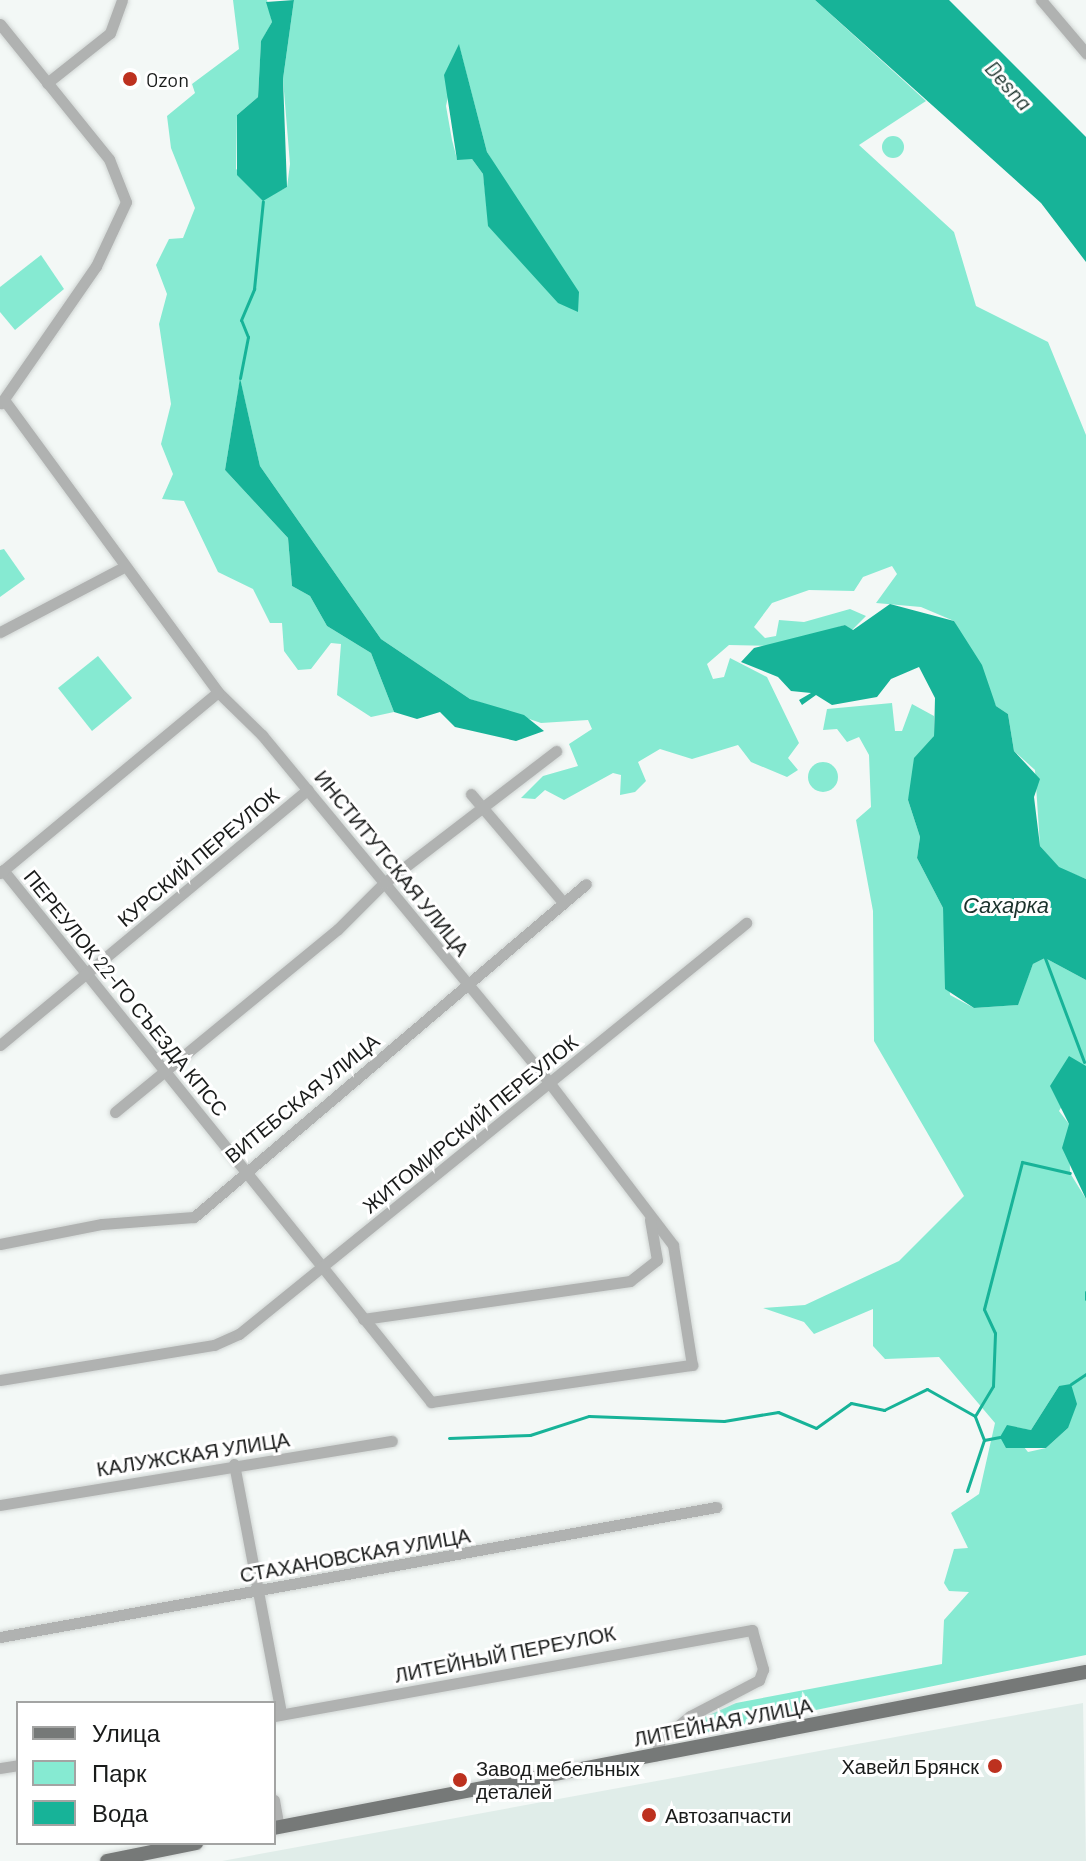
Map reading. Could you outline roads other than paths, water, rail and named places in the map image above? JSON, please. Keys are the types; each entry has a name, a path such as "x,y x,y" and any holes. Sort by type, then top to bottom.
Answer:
{"main road":[{"name":"ЛИТЕЙНАЯ УЛИЦА","path":"276,1827 1086,1672"},
{"path":"107,1861 186,1845"}],"street":[{"path":"47,83 110,33 122,0"},
{"path":"1041,0 1086,53"},
{"path":"1050,0 1086,42"},
{"path":"0,24 109,159 125,189 123,216 2,402"},
{"name":"ИНСТИТУТСКАЯ УЛИЦА","path":"2,402 218,692 308,789 549,1082 673,1245 693,1355 684,1370 431,1402"},
{"path":"0,632 124,567"},
{"path":"2,872 218,692"},
{"path":"115,1112 165,1067 338,929 384,883 556,751"},
{"name":"КУРСКИЙ ПЕРЕУЛОК","path":"0,1045 308,789"},
{"path":"471,794 563,902"},
{"name":"ПЕРЕУЛОК 22-ГО СЪЕЗДА КПСС","path":"2,872 165,1067 431,1402"},
{"name":"ВИТЕБСКАЯ УЛИЦА","path":"0,1244 102,1224 184,1221 244,1167 468,985 586,884"},
{"name":"ЖИТОМИРСКИЙ ПЕРЕУЛОК","path":"0,1380 214,1345 239,1334 746,923"},
{"path":"363,1319 630,1281 657,1260 645,1209"},
{"name":"КАЛУЖСКАЯ УЛИЦА","path":"0,1505 234,1464 392,1441"},
{"path":"234,1464 276,1701"},
{"name":"СТАХАНОВСКАЯ УЛИЦА","path":"0,1637 716,1507"},
{"name":"ЛИТЕЙНЫЙ ПЕРЕУЛОК","path":"278,1714 743,1626 759,1645 759,1680 690,1716 660,1740 656,1755"}],"water":[{"path":"294,0 283,79 287,187 263,201 237,175 237,115 258,97 261,41 272,22 266,2"},
{"name":"Desna","path":"815,0 949,0 1086,137 1086,262 1041,203"},
{"path":"459,44 487,152 579,292 578,312 558,303 488,226 483,174 472,159 457,160 444,75"},
{"path":"240,378 260,466 381,639 470,699 524,715 544,731 516,741 455,727 440,712 417,719 394,712 371,653 327,626 310,596 292,586 288,538 225,470"},
{"name":"Сахарка","path":"890,604 954,621 982,665 996,706 1008,714 1014,751 1040,779 1034,797 1040,846 1059,867 1086,879 1086,980 1045,958 1033,964 1018,1005 974,1008 945,989 943,908 917,858 920,837 908,800 914,758 934,736 935,698 919,667 891,679 877,697 832,705 816,695 802,705 799,700 811,693 791,691 778,677 741,662 754,648 845,625 853,630"},
{"path":"1069,1056 1086,1066 1086,1199 1062,1148 1069,1124 1050,1086"},
{"path":"1071,1384 1077,1404 1068,1428 1046,1448 1006,1448 1000,1437 1007,1425 1031,1430 1059,1386"}],"waterway":[{"path":"240,378 248,337 241,320 254,289 263,201"},
{"path":"1045,958 1084,1062"},
{"path":"967,1491 984,1440 975,1416 993,1386 995,1333 984,1309 1022,1162 1070,1173"},
{"path":"1086,1292 1086,1299"},
{"path":"1071,1384 1086,1374"},
{"path":"449,1438 530,1435 589,1416 724,1421 778,1412 816,1428 851,1403 884,1410 927,1389 975,1416"},
{"path":"984,1440 1000,1437"}],"place":[{"name":"Ozon","path":"130,79"},
{"name":"Хавейл Брянск","path":"995,1766"},
{"name":"Завод мебельных деталей","path":"460,1780"},
{"name":"Автозапчасти","path":"649,1815"}]}
